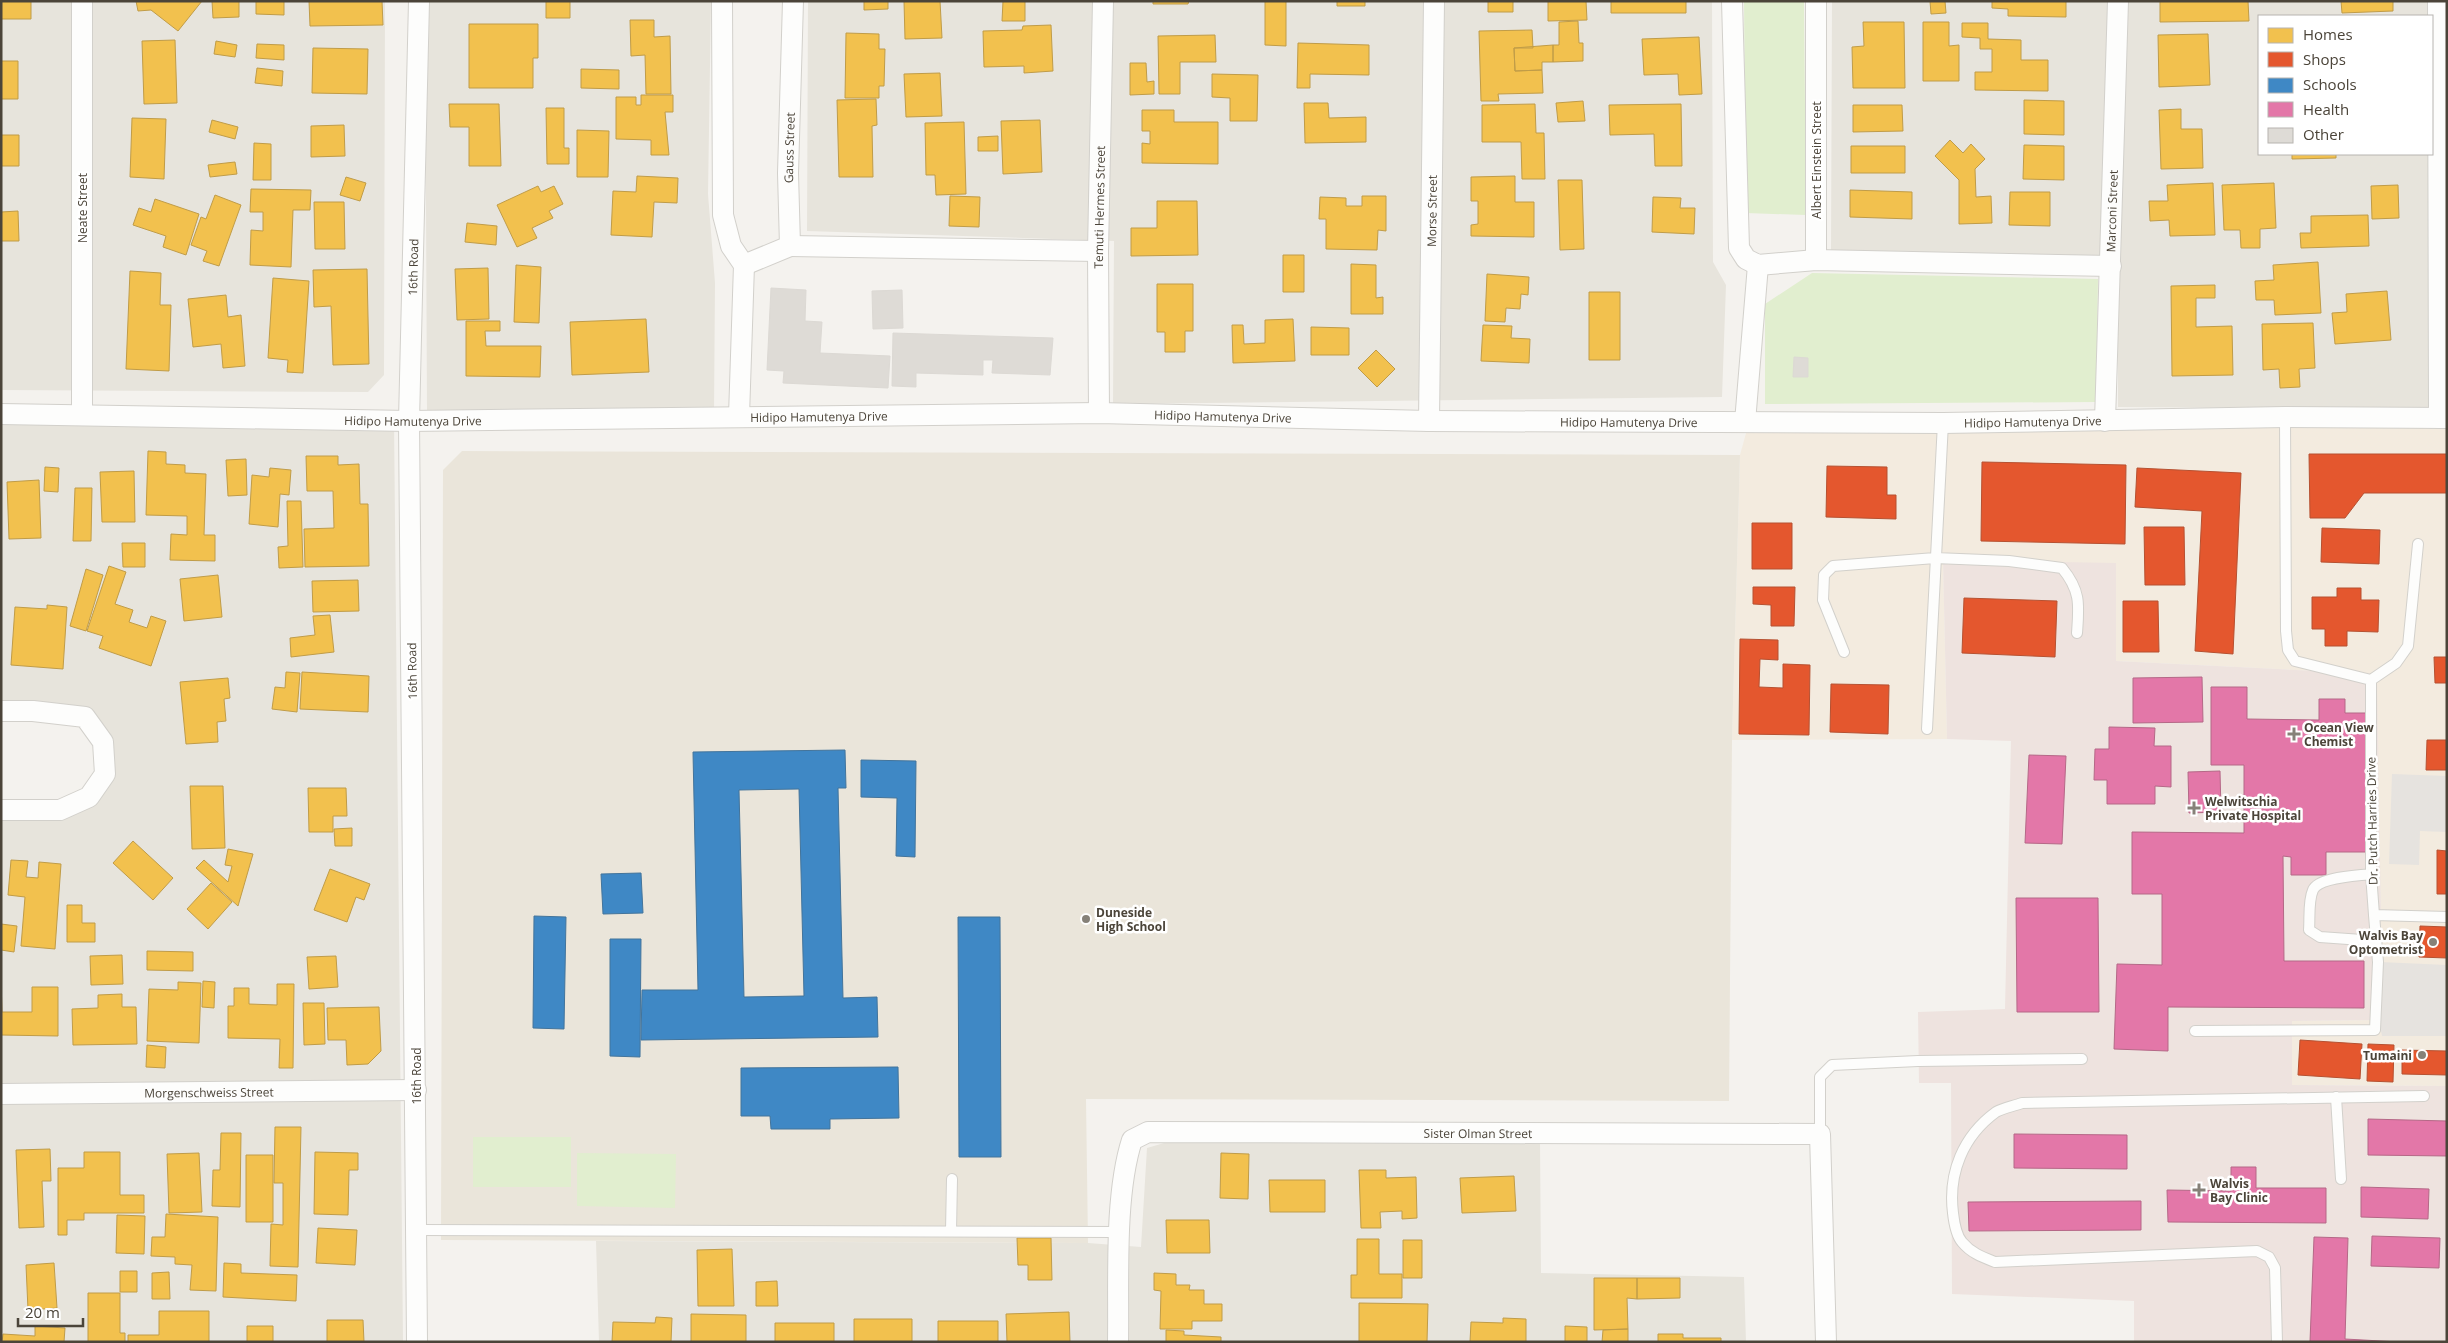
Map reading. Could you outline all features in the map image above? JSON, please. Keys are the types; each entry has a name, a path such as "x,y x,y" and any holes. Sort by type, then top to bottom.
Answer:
{"street":[{"name":"Neate Street","path":"82,1 82,415"},
{"name":"16th Road","path":"416,1342 416,1090 410,421 419,1"},
{"path":"722,1 723,215 732,246 744,265 740,416"},
{"name":"Gauss Street","path":"790,246 788,173 793,1"},
{"name":"Temuti Hermes Street","path":"1100,413 1098,251 1103,1"},
{"name":"Morse Street","path":"1429,421 1434,1"},
{"path":"1732,1 1739,248 1746,259 1758,265 1816,260 2111,266"},
{"name":"Albert Einstein Street","path":"1816,1 1816,260"},
{"name":"Marconi Street","path":"2105,421 2118,1"},
{"path":"2438,1 2443,418"},
{"path":"744,265 790,246 1098,251"},
{"path":"1744,422 1758,265"},
{"name":"Hidipo Hamutenya Drive","path":"1,414 410,421 1100,413 1429,421 1943,423 2285,417 2443,418"},
{"path":"1,711 33,711 85,718 103,742 106,774 89,797 60,810 1,810"},
{"name":"Morgenschweiss Street","path":"1,1094 416,1090"},
{"name":"Sister Olman Street","path":"1118,1342 1120,1232 1125,1162 1132,1140 1148,1132 1820,1134"},
{"path":"1820,1134 1826,1342"}],"lane":[{"path":"2285,417 2286,630 2288,650 2295,661 2371,680 2396,662 2408,646 2418,544"},
{"path":"1927,729 1943,423"},
{"path":"1844,652 1823,600 1824,575 1834,566 1935,558 2009,561 2062,568 2073,582 2079,599 2077,633"},
{"name":"Dr. Putch Harries Drive","path":"2194,1031 2375,1030 2378,968 2372,874 2371,680"},
{"path":"2372,874 2324,881 2317,885 2312,892 2309,930 2320,937 2376,941"},
{"path":"2374,915 2447,917"},
{"path":"1820,1134 1820,1077 1832,1065 1918,1061 2082,1060"},
{"path":"2277,1342 2275,1268 2268,1257 2257,1251 1995,1262 1976,1255 1961,1241 1954,1222 1951,1201 1954,1176 1960,1154 1971,1137 1998,1111 2022,1103 2424,1096"},
{"path":"2336,1097 2341,1179"},
{"path":"951,1231 952,1179"},
{"path":"416,1230 1120,1232"}],"shaded area":[{"path":"1,1 385,1 384,375 368,392 1,390"},
{"path":"425,1 711,1 708,194 715,283 714,412 427,411"},
{"path":"808,1 1712,1 1713,262 1726,285 1722,397 1113,404 1114,241 807,231"},
{"path":"1832,1 2447,1 2447,409 2118,407 2118,262 1831,251"},
{"path":"1751,415 2447,422 2447,1086 2292,1085 2292,1021 2379,1020 2381,916 2376,674 2116,661 1943,560 1947,739 1732,740 1740,455"},
{"path":"1,418 394,419 403,1342 1,1342 1,810 60,810 105,774 85,717 1,712"},
{"name":"Duneside High School","path":"462,451 1740,455 1732,740 1729,1101 1086,1099 1088,1243 441,1240 443,470"},
{"path":"1943,560 2116,563 2116,661 2377,674 2381,916 2379,1020 2292,1021 2292,1085 2447,1086 2447,1342 2134,1342 2134,1301 1952,1294 1951,1083 1919,1083 1918,1012 2005,1009 2011,741 1947,739"},
{"path":"2392,774 2447,776 2447,832 2420,831 2419,865 2389,864"},
{"path":"2380,962 2447,965 2447,1036 2382,1036 2379,1020"},
{"path":"1171,1141 1540,1141 1541,1273 1744,1277 1746,1342 599,1342 596,1241 1088,1243 1141,1247 1147,1148"}],"green space":[{"path":"1744,1 1804,1 1806,215 1746,213"},
{"path":"1812,273 2098,279 2096,402 1765,404 1765,304"},
{"path":"473,1137 571,1137 571,1187 473,1187"},
{"path":"577,1153 676,1154 675,1208 577,1206"}],"building: Homes":[{"path":"1,1 31,1 31,19 1,19"},
{"path":"136,1 202,1 178,31 151,10 138,11"},
{"path":"212,1 239,1 239,17 213,18"},
{"path":"256,1 284,1 284,15 256,14"},
{"path":"309,1 382,1 383,25 310,26"},
{"path":"546,1 570,1 570,18 546,18"},
{"path":"864,1 888,1 888,9 864,10"},
{"path":"904,1 940,1 942,38 905,39"},
{"path":"1003,1 1025,1 1025,21 1002,21"},
{"path":"1153,1 1189,1 1188,4 1153,4"},
{"path":"1265,1 1286,1 1286,46 1265,45"},
{"path":"1337,1 1365,1 1365,6 1337,6"},
{"path":"1488,1 1513,1 1513,12 1488,12"},
{"path":"1548,1 1586,1 1587,20 1548,21"},
{"path":"1611,1 1686,1 1686,13 1611,13"},
{"path":"1930,1 1945,1 1946,13 1931,14"},
{"path":"1992,1 2066,1 2066,17 2008,16 2008,9 1992,8"},
{"path":"2160,1 2248,1 2249,21 2160,22"},
{"path":"2341,1 2393,1 2393,11 2342,13"},
{"path":"630,20 654,20 654,37 670,36 671,94 646,94 645,55 631,56"},
{"path":"1578,21 1579,43 1583,43 1583,61 1553,62 1553,45 1559,45 1559,22"},
{"path":"1863,22 1904,22 1905,88 1853,88 1852,47 1864,46"},
{"path":"1923,22 1949,22 1949,46 1959,45 1959,81 1923,81"},
{"path":"1962,23 1988,23 1988,39 2021,40 2021,60 2048,60 2048,91 1975,90 1975,72 1992,72 1992,49 1980,49 1980,38 1962,37"},
{"path":"469,24 538,24 538,58 533,58 533,88 469,88"},
{"path":"1051,25 1053,71 1024,73 1024,66 984,67 983,31 1022,30 1023,26"},
{"path":"1532,30 1533,48 1514,48 1515,71 1542,70 1543,93 1498,94 1499,101 1481,101 1479,31"},
{"path":"846,33 879,34 879,49 885,49 884,86 879,86 879,98 845,98"},
{"path":"2208,34 2210,85 2159,87 2158,35"},
{"path":"1215,35 1216,62 1180,62 1180,94 1159,94 1158,36"},
{"path":"1699,37 1702,94 1679,95 1678,74 1644,75 1642,39"},
{"path":"175,40 177,103 144,104 142,41"},
{"path":"216,41 237,45 235,57 214,54"},
{"path":"1298,43 1369,45 1369,75 1310,74 1310,88 1297,88"},
{"path":"257,44 284,45 284,60 256,58"},
{"path":"1553,45 1553,62 1542,62 1542,70 1515,71 1514,48"},
{"path":"313,48 368,49 367,94 312,93"},
{"path":"1,61 18,61 18,99 1,99"},
{"path":"1130,63 1146,63 1147,82 1154,81 1154,94 1130,95"},
{"path":"257,68 283,71 282,86 255,83"},
{"path":"581,69 619,70 619,89 581,88"},
{"path":"940,73 942,116 906,117 904,74"},
{"path":"1212,74 1258,75 1257,121 1230,121 1230,98 1212,97"},
{"path":"641,95 673,95 673,112 665,112 669,155 651,155 651,140 616,139 616,97 636,97 636,105 641,105"},
{"path":"876,99 877,125 872,126 873,177 839,177 837,100"},
{"path":"2024,100 2064,101 2064,135 2024,134"},
{"path":"1583,101 1585,121 1558,122 1556,103"},
{"path":"1304,103 1328,103 1329,118 1366,117 1366,142 1305,143"},
{"path":"449,104 499,104 501,166 469,166 469,127 450,127"},
{"path":"1535,104 1536,133 1544,133 1545,179 1522,179 1521,142 1482,142 1482,105"},
{"path":"1681,104 1682,166 1655,166 1654,134 1610,135 1609,105"},
{"path":"1853,105 1902,105 1903,131 1853,132"},
{"path":"546,108 564,108 564,148 569,148 569,164 547,164"},
{"path":"2181,109 2181,129 2202,129 2203,168 2161,169 2159,110"},
{"path":"1142,110 1174,110 1174,122 1218,122 1218,164 1142,163 1142,143 1150,144 1150,131 1142,131"},
{"path":"132,118 166,119 164,179 130,177"},
{"path":"212,120 238,127 235,139 209,132"},
{"path":"1040,120 1042,172 1003,174 1001,121"},
{"path":"964,122 966,194 936,195 935,175 926,175 925,123"},
{"path":"344,125 345,156 311,157 311,126"},
{"path":"577,130 609,131 608,177 577,177"},
{"path":"1,135 19,135 19,166 1,166"},
{"path":"998,136 998,151 978,151 978,137"},
{"path":"1950,140 1963,153 1971,144 1985,159 1975,169 1976,197 1991,196 1992,223 1959,224 1959,180 1935,156"},
{"path":"254,143 271,144 271,180 253,180"},
{"path":"2024,145 2064,146 2064,180 2023,179"},
{"path":"1851,146 1905,146 1905,173 1851,173"},
{"path":"2292,155 2336,155 2336,158 2292,159"},
{"path":"235,162 237,174 210,177 208,165"},
{"path":"637,176 678,178 677,203 654,202 652,237 611,235 613,191 636,192"},
{"path":"1515,176 1515,202 1534,202 1534,237 1471,236 1471,225 1478,224 1478,201 1471,201 1471,177"},
{"path":"346,177 366,183 360,201 340,195"},
{"path":"1558,180 1582,180 1584,249 1560,250"},
{"path":"2213,183 2215,235 2170,236 2169,220 2150,221 2149,201 2168,201 2167,185"},
{"path":"2274,183 2276,228 2260,229 2260,248 2241,248 2240,230 2224,230 2222,185"},
{"path":"2398,185 2399,218 2372,219 2371,186"},
{"path":"538,186 541,192 554,186 563,204 549,211 553,218 532,228 537,238 517,247 497,205"},
{"path":"251,189 311,190 310,210 293,210 291,267 250,265 251,230 263,231 263,212 250,212"},
{"path":"1850,190 1912,192 1912,219 1850,217"},
{"path":"2010,192 2050,192 2050,226 2009,225"},
{"path":"215,195 241,205 219,266 203,261 207,251 191,245 201,217 206,219"},
{"path":"950,196 980,197 979,227 949,226"},
{"path":"1362,196 1386,196 1386,231 1378,230 1377,250 1326,249 1326,219 1319,219 1320,197 1346,198 1346,206 1362,206"},
{"path":"1653,197 1681,198 1680,208 1695,208 1694,234 1652,232"},
{"path":"155,199 199,214 186,255 163,247 166,236 133,225 139,208 151,212"},
{"path":"1157,201 1197,201 1198,255 1131,256 1131,228 1157,228"},
{"path":"314,202 344,202 345,249 315,249"},
{"path":"18,211 19,241 1,241 1,212"},
{"path":"2368,215 2369,246 2301,248 2300,233 2311,233 2311,216"},
{"path":"467,223 497,226 496,245 465,242"},
{"path":"1283,255 1304,255 1304,292 1283,292"},
{"path":"2318,262 2321,313 2275,315 2274,300 2256,300 2255,281 2274,280 2273,265"},
{"path":"1351,264 1376,265 1376,298 1383,297 1383,314 1351,314"},
{"path":"516,265 541,267 539,323 514,322"},
{"path":"488,268 489,319 457,320 455,269"},
{"path":"367,269 369,364 333,365 331,306 314,307 313,270"},
{"path":"130,271 161,273 160,305 171,305 169,371 126,369"},
{"path":"1487,274 1529,277 1528,295 1521,294 1520,309 1506,308 1505,322 1485,321"},
{"path":"273,278 309,281 303,373 287,372 288,360 268,358"},
{"path":"1157,284 1193,284 1193,331 1185,331 1185,352 1165,352 1165,332 1157,332"},
{"path":"2215,285 2215,298 2196,298 2196,327 2232,326 2233,375 2172,376 2171,286"},
{"path":"2387,291 2391,340 2335,344 2332,313 2347,312 2346,294"},
{"path":"1589,292 1620,292 1620,360 1589,360"},
{"path":"226,295 228,317 241,315 245,366 223,368 221,344 193,347 188,299"},
{"path":"646,319 649,372 572,375 570,322"},
{"path":"1293,319 1295,361 1233,363 1232,325 1243,325 1244,344 1265,343 1265,320"},
{"path":"466,321 500,321 500,331 485,331 486,346 541,346 540,377 466,376"},
{"path":"2313,323 2315,368 2299,369 2300,387 2280,388 2279,369 2263,370 2262,324"},
{"path":"1483,325 1512,326 1511,338 1530,339 1529,363 1481,361"},
{"path":"1311,327 1349,328 1349,355 1311,355"},
{"path":"1376,350 1395,369 1377,387 1358,368"},
{"path":"148,451 166,452 166,464 185,465 185,473 206,474 204,535 215,535 215,561 170,560 171,534 187,535 187,516 146,515"},
{"path":"306,456 338,456 338,465 359,464 360,504 368,504 369,566 305,567 304,529 334,528 333,491 307,491"},
{"path":"246,459 247,495 228,496 226,460"},
{"path":"45,467 59,468 58,492 44,491"},
{"path":"270,468 291,470 289,495 280,494 278,527 249,524 252,475 269,477"},
{"path":"134,471 135,522 102,522 100,472"},
{"path":"39,480 41,538 9,539 7,482"},
{"path":"75,488 92,488 91,541 73,541"},
{"path":"287,501 301,501 303,567 279,568 278,547 288,546"},
{"path":"122,543 145,543 145,567 123,567"},
{"path":"109,566 126,572 115,604 133,610 129,622 147,628 151,616 166,621 151,666 99,648 103,636 87,631"},
{"path":"86,569 103,575 86,631 70,626"},
{"path":"218,575 222,617 184,621 180,579"},
{"path":"358,580 359,611 313,612 312,581"},
{"path":"47,605 67,607 63,669 11,665 15,607 47,609"},
{"path":"330,615 334,652 291,657 290,638 315,635 313,616"},
{"path":"286,672 300,673 297,712 272,709 275,687 285,688"},
{"path":"302,672 369,676 368,712 300,709"},
{"path":"228,678 230,698 224,699 226,721 217,722 218,742 186,744 180,682"},
{"path":"190,786 223,786 225,848 192,849"},
{"path":"308,788 346,788 347,816 333,816 333,832 309,832"},
{"path":"352,828 352,846 335,846 334,829"},
{"path":"133,841 173,878 153,900 113,863"},
{"path":"228,849 253,854 238,906 196,868 204,860 228,882 232,866 225,865"},
{"path":"11,860 28,861 26,877 38,878 39,862 61,864 55,949 21,946 25,897 8,895"},
{"path":"330,869 370,884 364,900 356,897 347,922 314,910"},
{"path":"211,883 232,902 208,929 187,909"},
{"path":"67,905 82,905 82,923 95,923 95,942 67,942"},
{"path":"1,924 17,926 14,952 1,950"},
{"path":"147,951 193,952 193,971 147,970"},
{"path":"122,955 123,984 91,985 90,956"},
{"path":"336,956 338,987 309,989 307,957"},
{"path":"1,981 2,1012 32,1012 32,987 58,987 58,1036 1,1035"},
{"path":"203,981 215,982 214,1008 202,1007"},
{"path":"178,982 201,983 199,1043 147,1041 149,989 178,990"},
{"path":"277,984 294,984 293,1068 279,1068 280,1039 228,1038 228,1006 234,1006 234,988 249,988 249,1004 277,1005"},
{"path":"122,994 122,1007 136,1007 137,1044 73,1045 72,1009 98,1008 98,995"},
{"path":"303,1003 324,1003 325,1044 304,1045"},
{"path":"379,1007 381,1051 368,1064 347,1065 346,1040 328,1040 327,1008"},
{"path":"147,1045 166,1047 165,1068 146,1067"},
{"path":"275,1127 301,1127 298,1267 270,1266 271,1224 283,1225 283,1183 274,1183"},
{"path":"221,1133 241,1133 240,1207 212,1206 213,1170 220,1170"},
{"path":"50,1149 51,1181 42,1181 44,1227 19,1228 16,1150"},
{"path":"84,1152 120,1152 120,1195 144,1195 144,1213 84,1213 84,1220 67,1220 67,1235 58,1235 58,1168 84,1168"},
{"path":"315,1152 358,1153 358,1170 349,1170 348,1215 314,1214"},
{"path":"199,1153 202,1212 169,1213 167,1154"},
{"path":"1221,1153 1249,1154 1248,1199 1220,1198"},
{"path":"246,1155 273,1155 273,1222 246,1222"},
{"path":"1359,1170 1386,1170 1386,1178 1416,1177 1417,1218 1402,1219 1402,1211 1380,1212 1381,1228 1361,1228"},
{"path":"1514,1176 1516,1211 1462,1213 1460,1178"},
{"path":"1269,1180 1325,1180 1325,1212 1270,1212"},
{"path":"166,1214 218,1217 216,1291 190,1290 192,1265 175,1264 175,1257 151,1256 152,1237 165,1237"},
{"path":"117,1215 145,1216 144,1254 116,1253"},
{"path":"1166,1220 1209,1220 1210,1253 1167,1253"},
{"path":"318,1228 357,1230 355,1265 316,1263"},
{"path":"1017,1238 1051,1238 1052,1280 1028,1280 1028,1265 1018,1265"},
{"path":"1357,1239 1379,1239 1379,1274 1402,1274 1402,1298 1351,1298 1351,1275 1357,1275"},
{"path":"1403,1240 1422,1240 1422,1278 1403,1278"},
{"path":"732,1249 734,1306 698,1306 697,1250"},
{"path":"54,1263 57,1308 28,1310 26,1265"},
{"path":"224,1263 241,1264 241,1273 297,1275 296,1301 223,1297"},
{"path":"120,1271 137,1271 137,1292 120,1292"},
{"path":"169,1272 170,1299 152,1299 152,1273"},
{"path":"1154,1273 1176,1274 1176,1285 1190,1285 1189,1290 1204,1290 1204,1304 1222,1304 1222,1321 1192,1321 1192,1329 1160,1329 1161,1291 1154,1290"},
{"path":"1594,1278 1637,1278 1637,1299 1627,1298 1628,1329 1594,1330"},
{"path":"1637,1278 1680,1278 1680,1298 1637,1299"},
{"path":"777,1281 778,1306 756,1306 756,1282"},
{"path":"88,1293 120,1293 120,1333 125,1333 125,1342 88,1342"},
{"path":"1359,1303 1428,1304 1427,1342 1359,1342"},
{"path":"159,1311 209,1311 209,1342 128,1342 128,1335 159,1335"},
{"path":"1069,1312 1070,1342 1007,1342 1006,1314"},
{"path":"691,1314 746,1315 746,1342 691,1342"},
{"path":"656,1317 672,1318 671,1342 612,1342 613,1322 655,1323"},
{"path":"1503,1318 1526,1319 1526,1342 1470,1342 1471,1322 1503,1323"},
{"path":"854,1319 912,1319 912,1342 854,1342"},
{"path":"327,1320 363,1320 364,1342 327,1342"},
{"path":"938,1321 998,1321 998,1342 938,1342"},
{"path":"775,1323 834,1323 834,1342 775,1342"},
{"path":"35,1326 65,1328 64,1342 2,1342 3,1334 35,1336"},
{"path":"247,1326 273,1326 273,1342 247,1342"},
{"path":"1565,1326 1587,1327 1587,1342 1565,1342"},
{"path":"1628,1329 1628,1342 1602,1342 1603,1330"},
{"path":"1166,1330 1184,1331 1184,1335 1221,1337 1221,1342 1166,1342"},
{"path":"1658,1334 1683,1334 1683,1338 1721,1338 1721,1342 1658,1342"}],"building: Shops":[{"path":"2309,454 2447,454 2447,493 2364,493 2345,518 2310,518"},
{"path":"1982,462 2126,465 2125,544 1981,541"},
{"path":"1827,466 1887,467 1887,495 1896,495 1896,519 1826,517"},
{"path":"2137,468 2241,473 2233,654 2195,651 2202,511 2135,507"},
{"path":"1752,523 1792,523 1792,569 1752,569"},
{"path":"2144,527 2184,527 2185,585 2145,585"},
{"path":"2322,528 2380,530 2379,564 2321,562"},
{"path":"1753,587 1795,587 1794,626 1771,626 1771,605 1753,604"},
{"path":"2337,588 2361,588 2361,600 2379,600 2378,632 2347,631 2347,646 2325,646 2325,629 2312,629 2312,597 2337,597"},
{"path":"1964,598 2057,601 2055,657 1962,653"},
{"path":"2123,601 2158,601 2159,652 2123,652"},
{"path":"1740,639 1778,640 1778,660 1760,659 1759,687 1783,688 1783,664 1810,665 1809,735 1739,734"},
{"path":"2434,657 2447,657 2447,683 2435,683"},
{"path":"1831,684 1889,685 1888,734 1830,732"},
{"path":"2427,740 2447,740 2447,770 2426,770"},
{"path":"2437,850 2447,851 2447,894 2437,894"},
{"name":"Walvis Bay Optometrist","path":"2420,926 2447,927 2447,958 2419,957"},
{"path":"2300,1040 2362,1044 2360,1079 2298,1075"},
{"path":"2368,1044 2394,1045 2393,1082 2367,1081"},
{"path":"2402,1050 2447,1051 2447,1075 2402,1074"}],"building: Schools":[{"path":"845,750 846,788 838,788 843,998 877,997 878,1037 641,1040 642,990 698,990 693,752","holes":["799,789 804,996 744,997 739,790"]},
{"path":"861,760 916,761 915,857 896,856 897,798 861,797"},
{"path":"641,873 643,913 603,914 601,874"},
{"path":"534,916 566,917 564,1029 533,1028"},
{"path":"958,917 1000,917 1001,1157 959,1157"},
{"path":"610,939 641,939 640,1057 610,1056"},
{"path":"898,1067 899,1118 830,1119 830,1129 771,1129 770,1116 741,1116 741,1068"}],"building: Health":[{"path":"2202,677 2203,722 2133,723 2133,678"},
{"path":"2211,687 2247,687 2247,719 2319,720 2319,699 2345,699 2345,713 2366,713 2366,852 2326,852 2326,875 2291,875 2291,857 2283,856 2284,961 2364,961 2364,1008 2168,1007 2168,1051 2114,1049 2117,964 2162,965 2162,894 2132,894 2132,832 2244,833 2244,765 2211,765"},
{"path":"2109,727 2155,728 2154,746 2171,746 2171,787 2155,786 2155,804 2107,804 2107,780 2094,780 2095,749 2109,749"},
{"path":"2029,755 2066,756 2062,844 2025,843"},
{"path":"2220,771 2221,812 2189,813 2188,772"},
{"path":"2016,898 2098,898 2099,1012 2017,1012"},
{"path":"2368,1119 2447,1121 2447,1156 2368,1155"},
{"path":"2014,1134 2127,1135 2127,1169 2014,1168"},
{"path":"2231,1167 2256,1167 2256,1188 2326,1188 2326,1223 2168,1222 2167,1190 2231,1191"},
{"path":"2361,1187 2429,1189 2428,1219 2361,1217"},
{"path":"2141,1201 2141,1230 1969,1231 1968,1202"},
{"path":"2372,1236 2440,1238 2439,1268 2371,1266"},
{"path":"2314,1237 2348,1238 2345,1339 2399,1342 2310,1342"}],"building: Other":[{"path":"771,288 806,290 805,321 822,322 820,353 890,356 888,388 783,383 784,371 767,370"},
{"path":"902,290 903,328 873,329 872,291"},
{"path":"893,333 1053,338 1050,375 992,373 993,360 983,360 983,375 916,373 916,387 892,386"},
{"path":"1794,357 1808,358 1808,377 1793,377"}],"place":[{"name":"Ocean View Chemist","path":"2294,734"},
{"name":"Welwitschia Private Hospital","path":"2194,808"},
{"name":"Duneside High School","path":"1086,919"},
{"name":"Walvis Bay Optometrist","path":"2433,942"},
{"name":"Tumaini","path":"2422,1055"},
{"name":"Walvis Bay Clinic","path":"2199,1190"}]}
